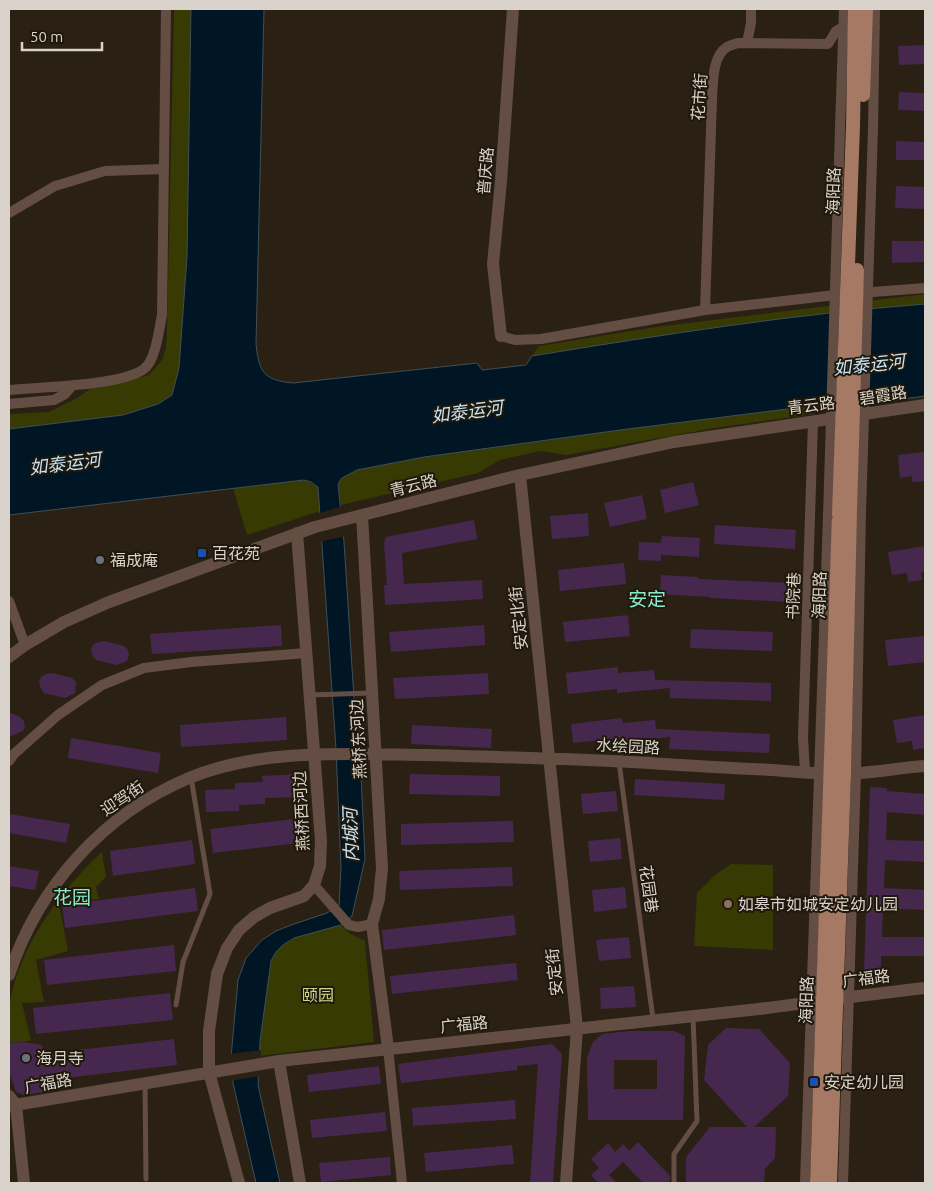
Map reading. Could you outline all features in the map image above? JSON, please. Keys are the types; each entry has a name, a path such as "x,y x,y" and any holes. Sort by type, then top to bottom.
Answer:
{"main road":[{"name":"海阳路","path":"830,1183 831,773 844,513 857,127 859,28 855,9"},
{"name":"海阳路","path":"859,28 866,9"},
{"name":"海阳路","path":"817,1183 830,1000"}],"street":[{"path":"9,390 73,385 122,378 145,368 156,348 162,315 166,9"},
{"name":"普庆路","path":"501,336 493,264 502,181 513,9"},
{"path":"747,43 751,23 750,9"},
{"path":"844,9 859,28"},
{"path":"843,1183 830,1000 831,773 844,513 859,28 875,9"},
{"name":"花市街","path":"705,310 714,76 718,58 725,48 738,43 828,44 836,31 859,28"},
{"path":"9,213 55,186 105,171 164,169"},
{"path":"501,336 515,340 541,339 705,310 823,296 925,288"},
{"path":"9,404 54,400 65,394 73,385"},
{"name":"碧霞路","path":"847,417 925,404"},
{"name":"青云路","path":"9,657 25,645 64,622 109,602 315,527 520,474 674,442 756,428 847,417"},
{"name":"书院巷","path":"813,422 804,738 831,773"},
{"name":"安定北街","path":"520,474 549,758"},
{"name":"燕桥东河边","path":"362,515 372,693 370,754 382,868 379,899 372,924 388,1048"},
{"name":"燕桥西河边","path":"297,533 321,841 320,866 314,885"},
{"path":"9,601 25,645"},
{"path":"9,761 14,754 58,715 102,685 144,668 191,662 307,653"},
{"name":"水绘园路","path":"328,755 370,754 549,758 831,773 925,766"},
{"name":"迎驾街","path":"9,975 14,958 37,912 71,864 93,840 118,819 143,802 191,777 247,761 328,755"},
{"name":"安定街","path":"549,758 576,1028 566,1183"},
{"path":"239,1183 209,1072 211,1010 217,974 226,948 239,930 254,916 304,896 314,885 349,925 358,927 372,924"},
{"name":"广福路","path":"11,1102 280,1061 925,988"},
{"path":"804,1183 830,1000"},
{"path":"388,1048 402,1183"},
{"path":"280,1061 300,1183"},
{"path":"11,1102 24,1183"}],"lane":[{"path":"310,695 372,693"},
{"name":"花园巷","path":"619,762 653,1019"},
{"path":"176,1005 183,962 210,894 191,777"},
{"path":"674,1183 674,1154 697,1121 693,1015"},
{"path":"145,1083 146,1179"}],"green space":[{"path":"174,9 191,9 187,257 179,368 172,395 158,404 123,415 9,429 9,414 49,412 90,389 149,375 162,360 166,348 167,328"},
{"path":"925,294 925,304 777,319 532,356 539,346 656,327"},
{"path":"819,405 812,414 715,428 566,455 540,451 500,460 478,473 341,505 338,484 342,478 357,470 424,457"},
{"path":"304,480 318,487 320,511 247,535 233,488"},
{"path":"102,852 106,877 96,887 99,899 59,904 68,951 36,960 44,1002 22,1003 31,1041 9,1043 8,1012 21,964 31,943 42,923 70,885"},
{"path":"731,864 773,865 773,950 694,946 697,893 715,875"},
{"name":"颐园","path":"341,925 349,933 365,941 374,1042 259,1056 266,990 271,961 276,952 294,938"}],"water":[{"path":"191,9 264,9 256,344 261,368 269,377 275,380 293,383 477,363 482,370 526,365 532,356 629,340 826,313 925,304 925,396 850,406 819,405 424,457 357,470 342,478 338,484 344,542 354,699 358,711 365,859 352,916 341,925 294,938 276,952 271,961 260,1041 258,1085 280,1183 256,1183 233,1083 231,1058 238,980 246,958 262,940 276,931 327,913 339,906 341,868 336,749 318,487 304,480 9,515 9,429 123,415 158,404 172,395 179,368 187,257"}],"pier":[{"path":"343,506 346,536 319,542 317,514"},
{"path":"261,1050 261,1076 230,1081 229,1054"}],"building":[{"path":"925,45 925,64 899,65 898,46"},
{"path":"899,92 925,93 925,111 898,110"},
{"path":"896,141 925,142 925,160 896,160"},
{"path":"896,186 925,187 925,209 895,208"},
{"path":"892,241 925,241 925,262 892,263"},
{"path":"925,452 924,481 912,482 912,476 900,478 898,455"},
{"path":"693,482 699,505 665,513 660,490"},
{"path":"642,495 647,519 610,527 604,503"},
{"path":"588,513 589,536 552,539 550,516"},
{"path":"474,520 477,539 402,553 404,584 482,580 483,599 385,605 384,585 387,585 384,543 386,537"},
{"path":"715,525 796,530 795,549 714,544"},
{"path":"662,536 700,538 699,557 661,555 661,561 638,560 639,542 661,543"},
{"path":"925,546 925,571 921,572 922,580 908,582 907,573 892,575 888,552"},
{"path":"624,563 626,584 560,591 558,570"},
{"path":"661,575 698,577 698,579 793,583 792,602 660,594"},
{"path":"628,615 630,636 565,642 563,622"},
{"path":"281,625 282,646 152,654 150,634"},
{"path":"484,625 485,645 391,652 389,632"},
{"path":"691,629 773,632 772,651 690,648"},
{"path":"925,636 925,662 888,666 885,640"},
{"path":"105,641 124,646 128,650 129,655 127,661 117,665 96,660 91,650 93,645"},
{"path":"618,667 618,673 654,670 655,680 771,683 771,701 670,698 670,688 617,693 617,689 568,694 566,673"},
{"path":"53,673 72,678 76,682 75,693 65,698 44,693 39,682 41,677"},
{"path":"488,673 489,694 395,699 393,678"},
{"path":"9,712 20,717 24,721 25,726 23,731 9,737"},
{"path":"925,715 925,748 913,750 912,741 897,743 893,720"},
{"path":"286,717 287,740 181,747 180,725"},
{"path":"622,718 623,723 655,720 656,729 770,734 769,753 669,749 670,737 624,742 624,738 573,743 571,724"},
{"path":"412,725 492,729 491,748 411,744"},
{"path":"71,738 161,753 158,773 68,758"},
{"path":"301,774 302,797 265,798 265,804 239,805 239,811 206,812 205,790 235,789 235,783 263,782 262,776"},
{"path":"410,774 500,776 500,796 409,794"},
{"path":"635,779 725,784 724,800 634,795"},
{"path":"870,787 887,788 887,791 925,794 925,815 887,812 886,840 925,841 925,862 885,860 884,888 925,890 925,910 883,908 882,937 925,937 925,956 881,956 881,973 864,972"},
{"path":"616,791 618,811 583,814 581,794"},
{"path":"9,814 70,824 66,843 9,833"},
{"path":"304,818 306,842 213,853 210,829"},
{"path":"513,821 514,842 401,845 401,824"},
{"path":"620,838 622,859 590,862 588,841"},
{"path":"192,840 195,864 113,876 110,851"},
{"path":"9,866 39,871 35,890 9,886"},
{"path":"512,867 513,886 400,890 399,871"},
{"path":"625,887 627,908 594,912 592,890"},
{"path":"195,888 198,911 65,928 62,905"},
{"path":"514,915 516,935 384,950 382,930"},
{"path":"629,937 631,958 599,961 596,940"},
{"path":"174,945 176,971 47,985 44,960"},
{"path":"516,963 518,980 392,994 390,976"},
{"path":"634,986 636,1007 601,1009 600,988"},
{"path":"170,993 173,1020 36,1034 33,1008"},
{"path":"726,1028 759,1029 790,1063 788,1096 754,1127 776,1127 775,1158 765,1169 764,1183 686,1183 686,1157 710,1127 747,1127 704,1080 708,1045"},
{"path":"630,1031 674,1031 685,1036 683,1120 588,1120 587,1058 593,1042 602,1034","holes":["614,1060 657,1060 657,1089 614,1089"]},
{"path":"174,1039 177,1065 48,1080 50,1091 24,1095 16,1092 9,1071 9,1043 24,1042 42,1045 43,1054"},
{"path":"552,1044 562,1054 553,1183 530,1183 538,1064 517,1066 517,1070 401,1083 398,1064"},
{"path":"379,1066 381,1084 309,1092 307,1075"},
{"path":"515,1100 516,1119 413,1126 412,1108"},
{"path":"385,1112 387,1131 312,1138 310,1120"},
{"path":"638,1142 670,1176 670,1180 666,1183 643,1183 623,1162 609,1175 617,1183 598,1183 591,1175 599,1168 591,1159 608,1143 615,1152 623,1144 629,1151"},
{"path":"512,1145 514,1164 426,1172 424,1153"},
{"path":"390,1157 391,1175 321,1182 319,1163"}],"place":[{"name":"百花苑","path":"202,553"},
{"name":"福成庵","path":"100,560"},
{"name":"如皋市如城安定幼儿园","path":"728,904"},
{"name":"海月寺","path":"26,1058"},
{"name":"安定幼儿园","path":"814,1082"}],"district":[{"name":"安定","path":"647,599"},
{"name":"花园","path":"72,897"}],"water label":[{"name":"如泰运河","path":"869,365"},
{"name":"如泰运河","path":"467,412"},
{"name":"如泰运河","path":"65,464"},
{"name":"内城河","path":"351,835"}]}
